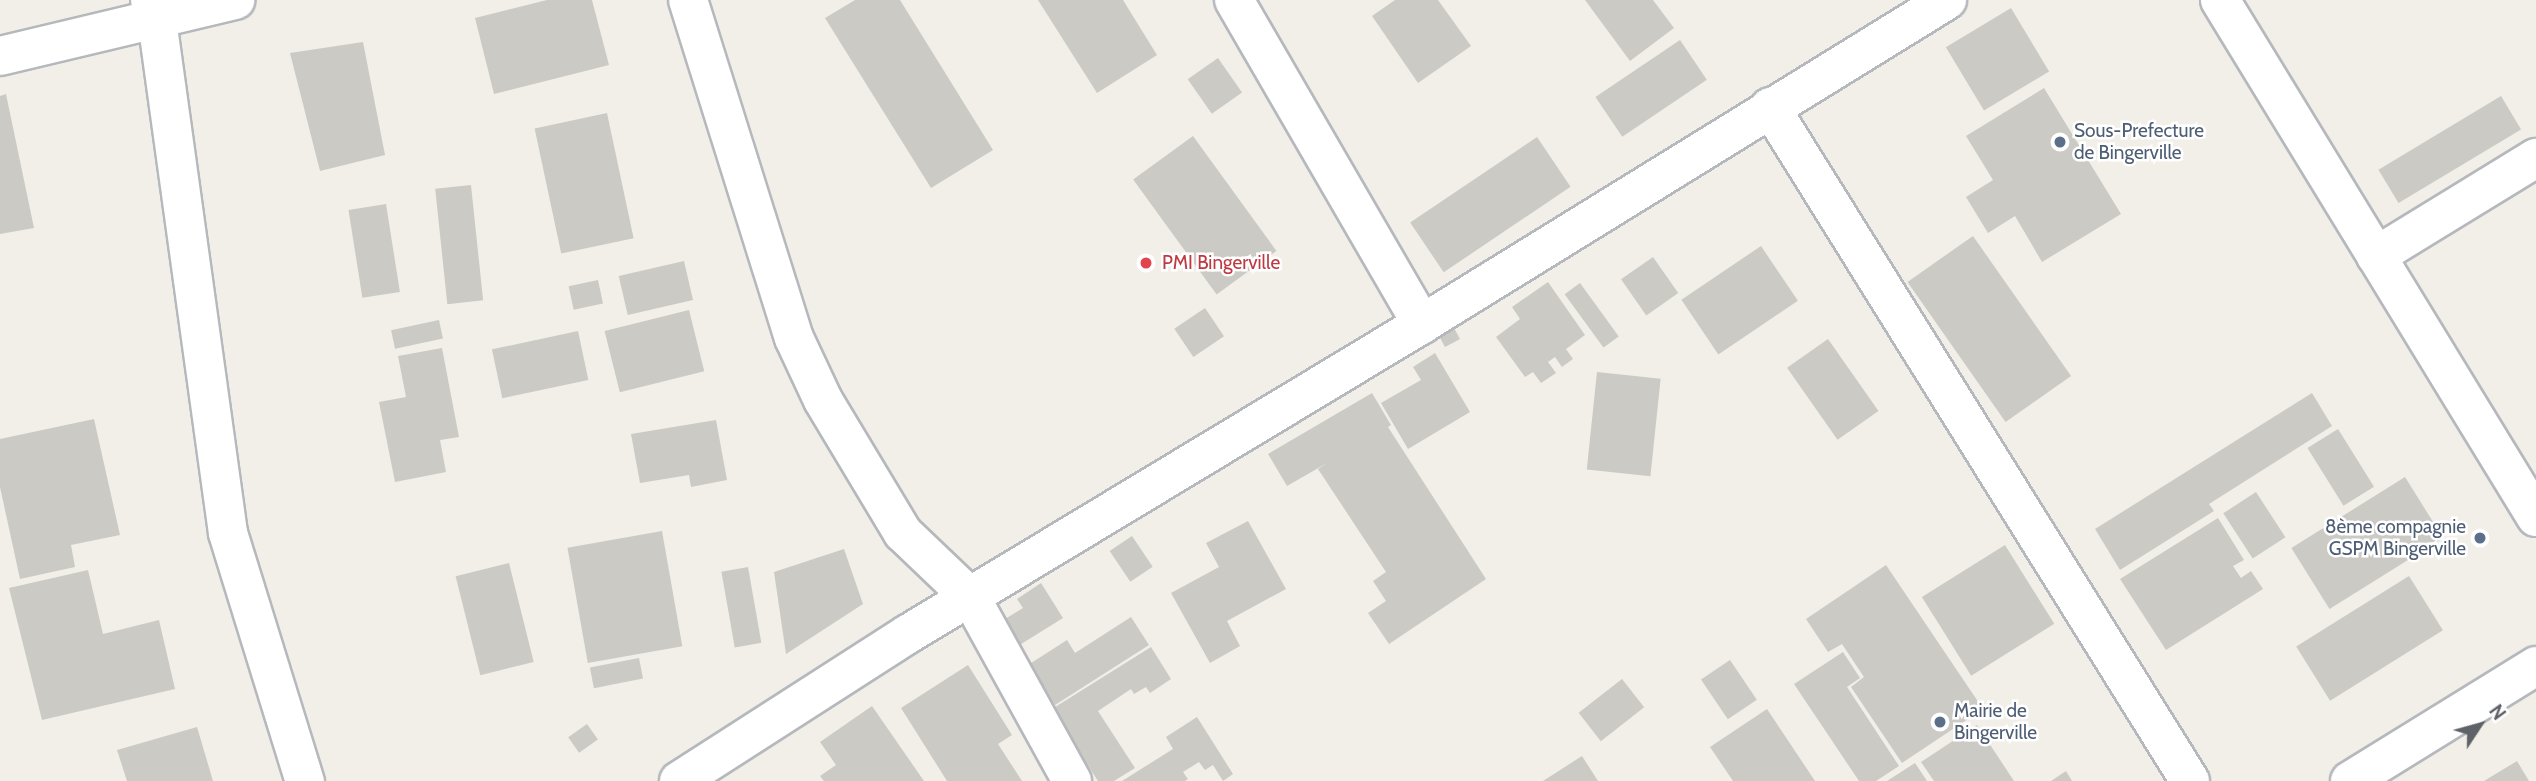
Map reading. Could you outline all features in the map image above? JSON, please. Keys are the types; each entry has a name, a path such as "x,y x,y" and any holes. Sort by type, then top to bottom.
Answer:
{"street":[{"path":"0,57 153,10 235,0"},
{"path":"688,0 794,338 823,400 903,533 971,598 1072,781"},
{"path":"1234,0 1422,324"},
{"path":"679,781 908,634 1422,324 1947,0"},
{"path":"2220,0 2536,517"},
{"path":"153,10 228,533 305,781"},
{"path":"1770,107 2190,781"},
{"path":"2376,256 2536,158"},
{"path":"2350,781 2536,666"}],"building":[{"path":"547,0 592,0 609,65 494,94 475,18"},
{"path":"855,0 900,0 993,150 931,188 825,18"},
{"path":"1038,0 1123,0 1157,55 1097,93"},
{"path":"1395,0 1438,0 1471,46 1418,83 1372,16"},
{"path":"1585,0 1653,0 1674,28 1630,61"},
{"path":"2011,8 2049,71 1984,111 1946,47"},
{"path":"1680,40 1707,80 1622,137 1595,97"},
{"path":"363,42 385,155 320,171 290,53"},
{"path":"1218,58 1242,92 1212,114 1188,79"},
{"path":"2044,88 2121,214 2042,262 2015,216 1988,233 1966,197 1993,180 1966,136"},
{"path":"6,94 34,228 0,234 0,96"},
{"path":"2501,96 2521,129 2399,203 2378,170"},
{"path":"607,113 634,238 561,254 535,128"},
{"name":"PMI Bingerville","path":"1193,136 1276,251 1217,294 1133,179"},
{"path":"1537,137 1571,187 1444,272 1410,223"},
{"path":"471,185 483,300 447,304 435,189"},
{"path":"386,204 400,292 362,298 348,210"},
{"path":"1973,236 2071,376 2006,422 1907,282"},
{"path":"1761,246 1798,301 1718,354 1681,300"},
{"path":"1653,257 1678,293 1646,315 1621,279"},
{"path":"684,261 693,300 628,315 619,276"},
{"path":"598,280 603,303 574,310 569,286"},
{"path":"1548,282 1585,335 1566,349 1573,359 1562,367 1555,357 1548,362 1556,373 1541,383 1533,372 1525,377 1496,337 1520,319 1512,307"},
{"path":"1580,283 1619,336 1603,348 1565,294"},
{"name":"PMI Bingerville","path":"1205,308 1224,336 1193,357 1174,329"},
{"path":"689,310 704,371 620,392 605,331"},
{"path":"439,320 443,339 395,349 391,330"},
{"path":"1452,324 1460,339 1445,347 1437,332"},
{"path":"578,331 588,380 502,398 492,349"},
{"path":"1828,339 1878,411 1838,440 1787,368"},
{"path":"442,348 459,437 440,440 446,472 395,482 379,402 406,397 398,356"},
{"path":"1435,353 1470,412 1408,449 1381,403 1421,380 1413,367"},
{"path":"1597,372 1661,379 1650,476 1587,469"},
{"path":"1372,393 1391,425 1388,427 1486,579 1389,644 1368,613 1386,601 1373,581 1386,572 1318,469 1327,463 1287,486 1268,454"},
{"path":"2312,393 2332,426 2209,504 2214,511 2120,570 2095,529"},
{"path":"94,419 120,535 71,545 75,567 20,579 0,487 0,439"},
{"path":"716,420 727,480 691,487 689,475 640,483 631,434"},
{"path":"2338,429 2374,487 2344,506 2307,448"},
{"path":"2405,477 2443,538 2330,609 2291,548"},
{"path":"2256,492 2285,537 2253,559 2223,513"},
{"path":"2218,518 2244,560 2233,566 2241,578 2251,571 2263,589 2166,650 2120,579"},
{"path":"1248,521 1286,589 1227,621 1240,646 1210,663 1171,593 1219,567 1206,543"},
{"path":"662,531 682,646 588,663 567,548"},
{"path":"1132,536 1153,567 1130,582 1110,551"},
{"path":"2005,545 2054,624 1971,676 1922,597"},
{"path":"844,549 863,604 786,654 774,572"},
{"path":"509,563 534,662 480,675 456,576"},
{"path":"1886,565 1983,709 1902,763 1851,687 1864,677 1842,644 1828,652 1806,619"},
{"path":"748,567 761,643 735,648 721,572"},
{"path":"88,570 103,634 159,620 175,689 42,720 9,588"},
{"path":"2409,576 2443,630 2330,701 2296,646"},
{"path":"1041,583 1063,618 1013,649 997,624 1023,608 1017,599"},
{"path":"1131,617 1149,645 1055,705 1028,665 1067,640 1075,653"},
{"path":"1151,647 1171,679 1150,693 1146,687 1134,694 1131,689 1098,711 1135,768 1114,781 1098,781 1052,709"},
{"path":"1843,652 1860,678 1847,687 1899,766 1876,781 1859,781 1794,684"},
{"path":"639,658 643,679 594,688 590,668"},
{"path":"1730,660 1757,700 1728,719 1701,680"},
{"path":"968,665 1012,735 998,744 1022,781 947,781 901,708"},
{"path":"1622,679 1644,707 1601,741 1579,713"},
{"path":"872,706 924,781 824,781 820,776 836,765 820,742"},
{"path":"1767,709 1815,781 1733,781 1710,747"},
{"path":"1197,717 1233,774 1223,781 1213,765 1205,770 1199,762 1183,772 1188,779 1185,781 1122,781 1173,749 1166,737"},
{"path":"587,724 598,740 579,753 568,737"},
{"path":"1977,725 2014,781 1934,781 1921,762"},
{"path":"197,727 213,781 127,781 117,750"},
{"path":"1582,756 1598,781 1543,781"},
{"path":"2517,761 2529,781 2484,781"},
{"path":"1915,763 1927,781 1887,781"},
{"path":"2066,771 2072,781 2051,781"}],"place":[{"name":"Sous-Prefecture de Bingerville","path":"2060,142"},
{"name":"PMI Bingerville","path":"1146,263"},
{"name":"8ème compagnie GSPM Bingerville","path":"2480,538"},
{"name":"Mairie de Bingerville","path":"1940,722"}]}
